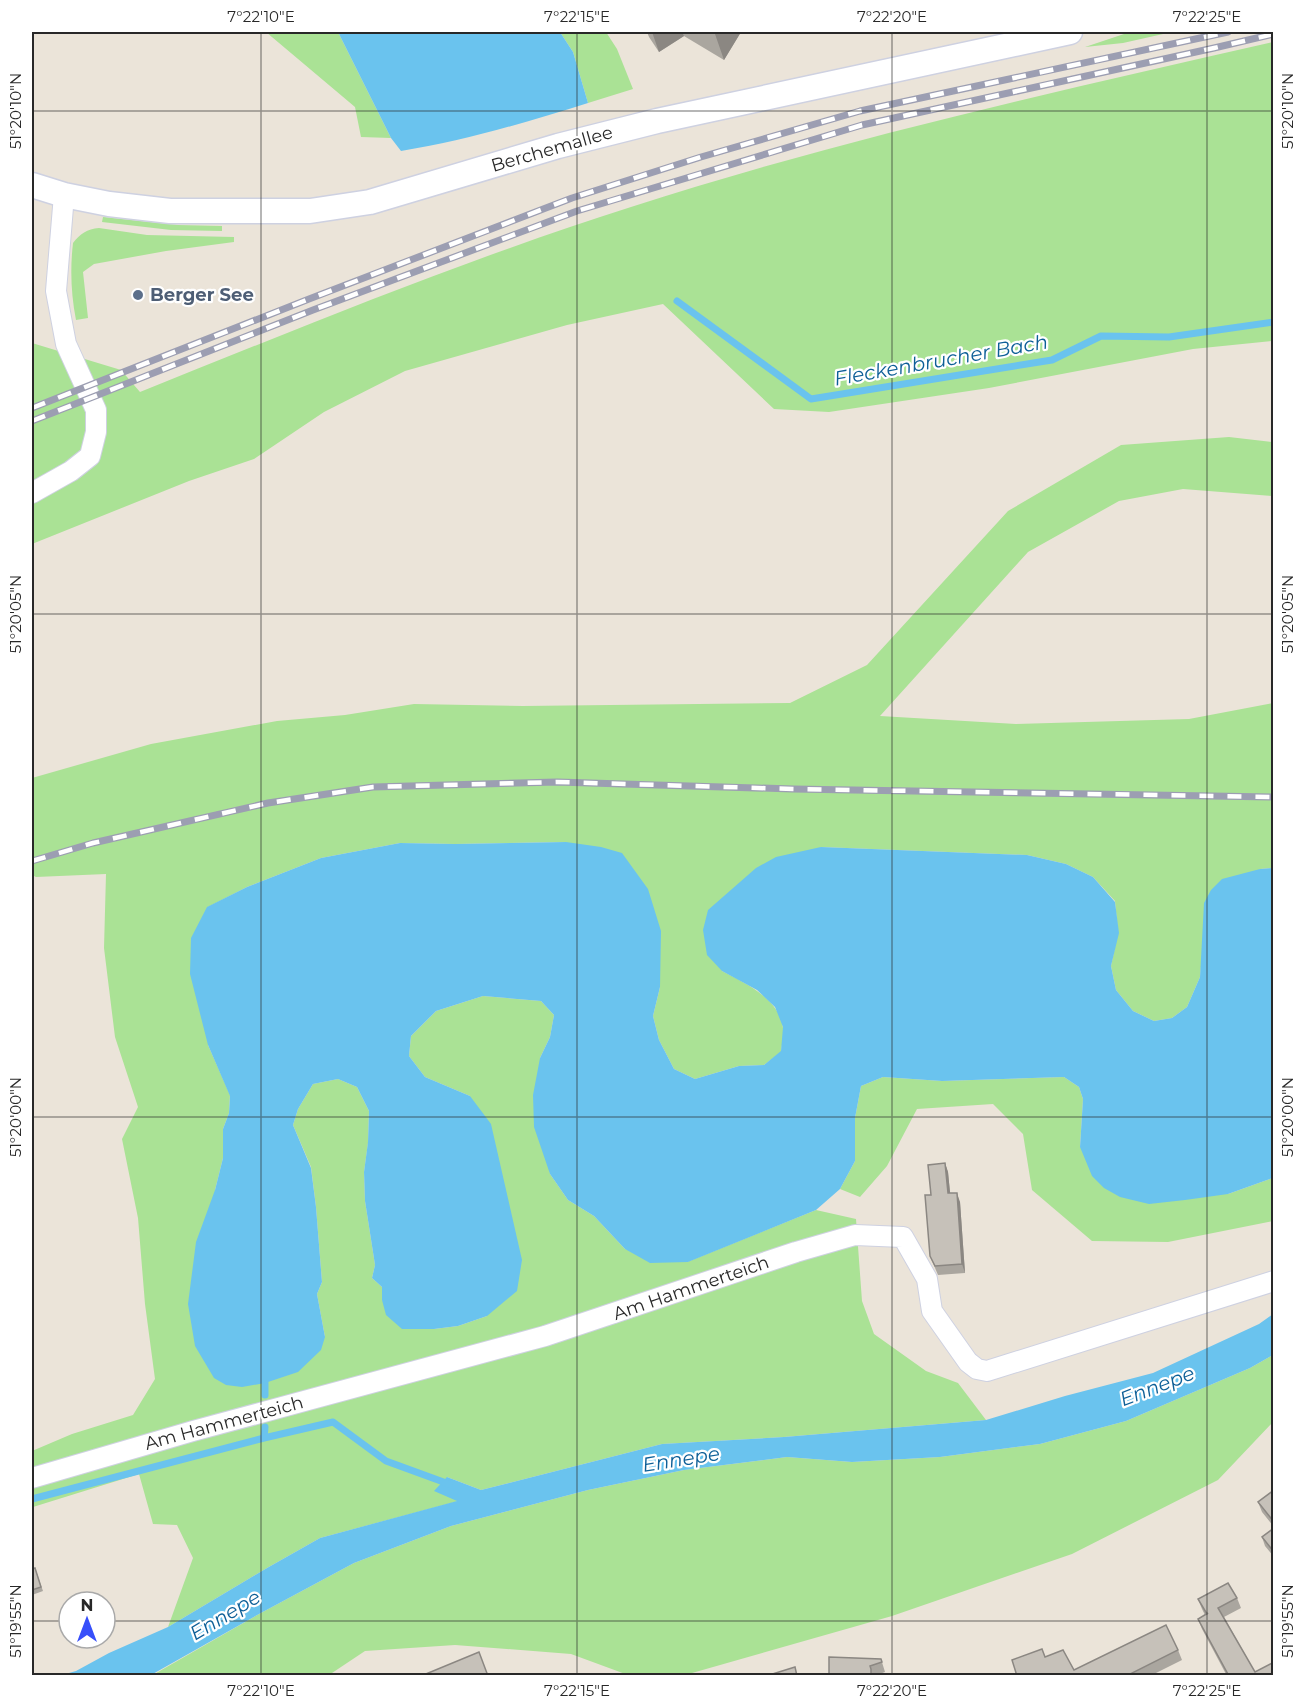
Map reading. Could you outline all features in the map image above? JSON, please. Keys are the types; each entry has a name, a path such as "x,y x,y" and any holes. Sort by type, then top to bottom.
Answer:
{"street":[{"name":"Berchemallee","path":"32,186 108,204 170,211 310,211 370,202 558,147 657,121 1070,32"},
{"path":"32,493 71,471 90,456 96,432 96,410 66,344 56,291 64,195"},
{"name":"Am Hammerteich","path":"32,1478 204,1428 545,1336 796,1252 855,1235 903,1237 927,1280 932,1311 968,1362 977,1369 987,1371 1274,1281"}],"green space":[{"path":"266,32 338,32 391,138 361,137 355,107"},
{"path":"560,32 606,32 617,49 633,89 588,103 573,52"},
{"path":"1130,32 1172,32 1123,43 1085,47"},
{"path":"1273,42 1273,341 1193,349 989,388 829,412 774,409 663,304 567,325 405,371 324,412 254,459 189,481 32,544 32,343 121,370 140,392 507,249 710,182 950,117"},
{"path":"103,217 178,225 222,226 222,231 171,230 102,222"},
{"path":"99,228 147,235 234,237 234,242 94,264 83,272 88,318 76,320 72,282 73,243 84,232"},
{"path":"1229,437 1273,442 1273,496 1183,489 1119,501 1028,552 880,716 1016,724 1189,719 1273,703 1273,868 1260,869 1202,956 1200,977 1187,1007 1172,1018 1154,1021 1133,1011 1116,990 1111,966 1118,933 1115,901 1093,877 1066,864 1027,855 821,847 722,971 760,993 775,1009 783,1028 781,1052 764,1065 739,1066 695,1079 674,1069 659,1040 653,1016 660,987 566,842 400,843 321,858 247,887 208,907 208,1045 230,1095 229,1113 223,1129 223,1158 215,1190 325,1337 317,1294 322,1282 311,1167 293,1125 298,1109 313,1084 338,1079 357,1087 369,1111 364,1172 365,1201 375,1265 372,1278 382,1287 382,1300 434,1329 458,1326 487,1316 470,1096 425,1077 409,1056 411,1036 436,1011 483,996 541,1001 554,1015 550,1037 540,1058 550,1174 568,1200 594,1216 625,1249 687,1262 816,1210 856,1219 862,1301 874,1334 926,1371 958,1383 986,1420 784,1437 662,1444 481,1490 447,1477 459,1501 320,1538 168,1627 193,1558 177,1525 153,1524 139,1474 33,1507 32,1451 72,1434 133,1415 155,1379 145,1304 138,1218 122,1139 138,1107 115,1037 104,948 106,874 36,877 32,875 32,778 151,744 277,721 345,715 414,704 523,706 790,703 867,665 1008,511 1121,445"},
{"path":"883,1077 942,1081 1064,1077 1079,1087 1083,1099 1080,1147 1228,1194 1273,1178 1273,1221 1168,1242 1092,1241 1032,1190 1023,1134 993,1104 917,1109 887,1166 860,1197 840,1189 855,1161 855,1118 861,1086"},
{"path":"1273,1355 1273,1422 1218,1480 1072,1554 892,1616 685,1675 628,1675 571,1654 455,1645 365,1651 329,1675 151,1676 354,1563 451,1526 588,1490 684,1470 787,1457 852,1462 940,1457 1040,1444 1126,1421 1250,1368"}],"water":[{"path":"338,32 560,32 573,52 588,103 519,124 401,151 391,138"},
{"path":"566,842 601,847 622,853 648,889 661,931 660,987 653,1016 659,1040 674,1069 695,1079 739,1066 764,1065 781,1051 783,1027 775,1007 757,990 722,971 707,955 703,930 708,910 756,868 776,857 821,847 1027,855 1066,864 1093,877 1115,902 1119,933 1111,966 1116,990 1133,1011 1154,1021 1172,1018 1187,1007 1200,977 1204,903 1211,890 1222,879 1273,868 1273,1178 1228,1194 1185,1200 1149,1204 1120,1197 1104,1188 1092,1176 1080,1147 1083,1099 1079,1087 1064,1077 942,1081 883,1077 861,1086 855,1118 855,1161 840,1189 816,1210 688,1262 650,1263 625,1249 594,1216 568,1200 550,1174 534,1127 533,1095 540,1058 550,1037 554,1015 541,1001 483,996 436,1011 411,1036 409,1056 425,1077 470,1096 491,1124 522,1260 517,1291 487,1316 458,1326 402,1329 386,1315 382,1300 382,1287 372,1278 375,1265 365,1201 364,1172 369,1111 357,1087 338,1079 313,1084 298,1109 293,1125 311,1168 316,1207 322,1282 317,1294 325,1337 321,1350 298,1372 265,1383 242,1387 226,1385 214,1378 195,1346 188,1304 196,1242 215,1190 223,1158 223,1129 229,1113 230,1096 208,1045 190,974 191,938 207,907 247,887 321,858 400,843"},
{"name":"Ennepe","path":"1273,1314 1273,1355 1250,1368 1126,1421 1040,1444 940,1457 852,1462 787,1457 684,1470 588,1490 451,1526 354,1563 151,1675 62,1675 76,1671 109,1653 168,1627 320,1538 457,1501 434,1491 447,1477 481,1490 662,1444 784,1437 986,1420 1153,1373 1259,1324"}],"building":[{"path":"945,1163 948,1193 957,1193 962,1264 935,1266 930,1256 925,1195 931,1195 928,1165"},
{"path":"1274,1490 1274,1522 1258,1502"},
{"path":"1274,1528 1274,1552 1262,1537"},
{"path":"35,1568 41,1587 32,1590 32,1569"},
{"path":"1228,1583 1237,1598 1218,1608 1255,1672 1274,1662 1274,1676 1229,1676 1198,1619 1207,1614 1198,1599"},
{"path":"1166,1625 1178,1650 1130,1674 1131,1676 1017,1676 1012,1660 1042,1649 1045,1657 1063,1650 1074,1670"},
{"path":"479,1652 488,1676 421,1676"},
{"path":"829,1657 881,1659 882,1662 870,1666 871,1676 829,1676"},
{"path":"795,1667 797,1676 766,1676"}],"waterway":[{"name":"Fleckenbrucher Bach","path":"677,301 811,399 1052,360 1101,336 1169,337 1274,322"},
{"path":"265,1383 265,1395"},
{"path":"32,1499 333,1422 386,1461 449,1484"},
{"path":"264,1438 265,1427"}],"railway":[{"path":"32,408 572,198 701,157 860,111 1228,32"},
{"path":"32,421 313,310 577,211 862,125 1274,34"},
{"path":"32,861 93,843 268,803 373,787 557,782 793,789 1274,797"}],"place":[{"name":"Berger See","path":"138,295"}]}
